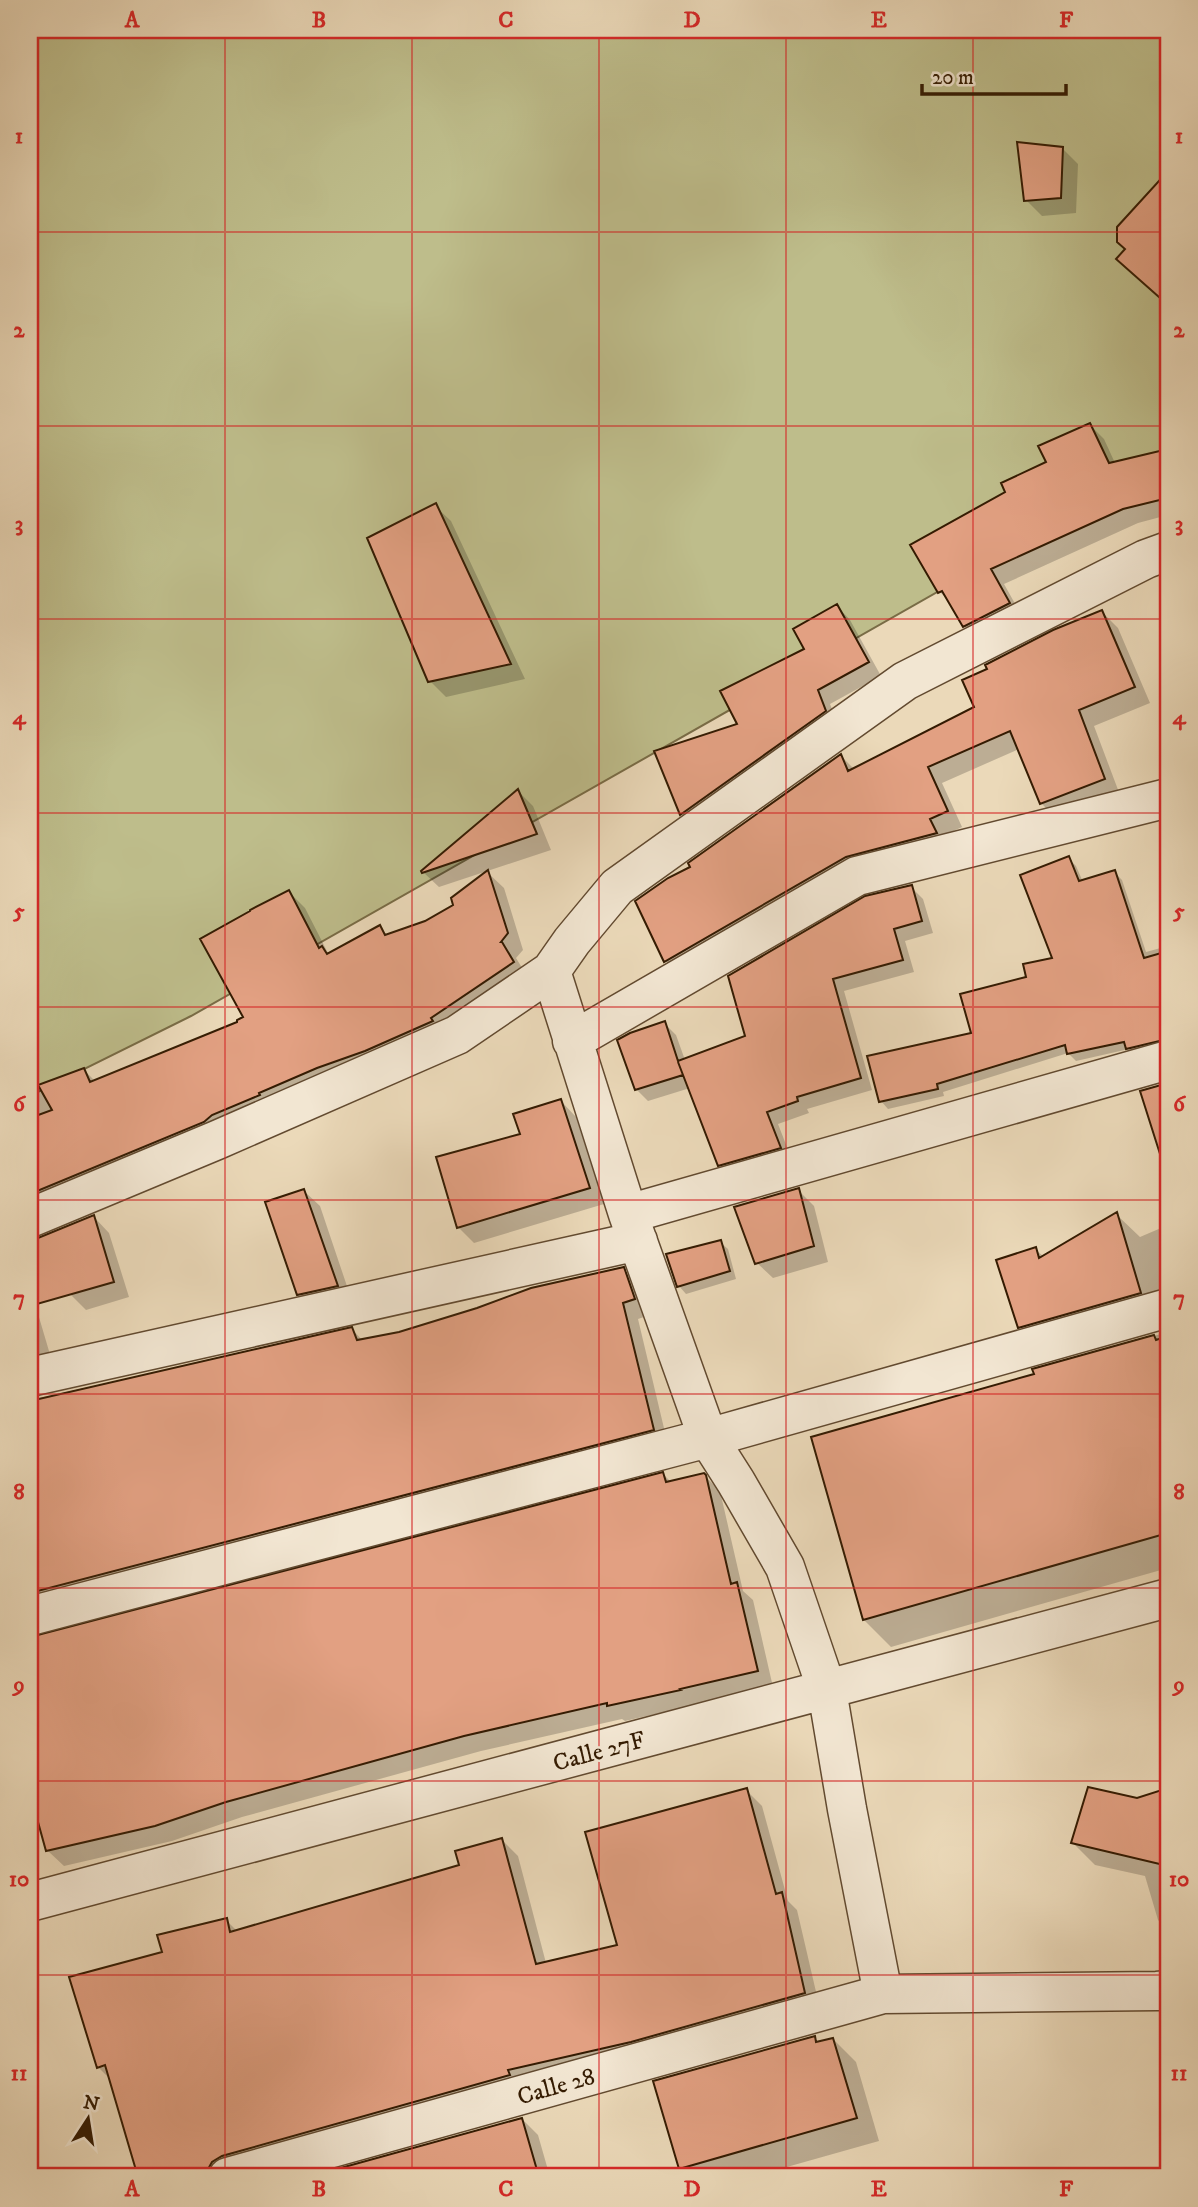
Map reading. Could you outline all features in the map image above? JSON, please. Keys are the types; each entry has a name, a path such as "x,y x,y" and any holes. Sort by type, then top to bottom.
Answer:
{"street":[{"path":"30,1218 457,1035 551,971 617,887 905,681 1146,559 1168,551"},
{"path":"572,1041 857,876 1168,798"},
{"path":"551,971 633,1228 708,1438 785,1567 827,1690 883,1994"},
{"path":"30,1377 633,1228 1168,1060"},
{"path":"30,1616 708,1438 1168,1308"},
{"name":"Calle 27F","path":"30,1902 1168,1598"},
{"name":"Calle 28","path":"228,2177 883,1994 1168,1990"}],"shaded area":[{"path":"30,30 1168,30 1168,461 191,1016 30,1096"}],"building":[{"path":"1017,142 1063,147 1061,198 1024,201"},
{"path":"1168,171 1168,305 1116,259 1125,249 1117,242 1117,227"},
{"path":"1090,423 1109,463 1168,449 1168,498 1123,509 991,569 1010,603 963,627 942,591 938,593 910,545 1005,492 1001,483 1046,462 1038,446"},
{"path":"436,503 511,664 428,682 367,538"},
{"path":"837,604 869,662 818,690 826,711 680,815 654,751 737,724 720,691 804,649 793,629"},
{"path":"1102,610 1135,687 1079,710 1105,779 1040,804 1010,731 928,767 948,811 930,819 937,833 846,857 664,962 635,901 668,878 690,867 688,863 841,754 848,771 974,707 962,680 987,669 985,665 1053,630"},
{"path":"518,789 537,834 422,873 421,871"},
{"path":"1069,856 1079,881 1115,870 1144,958 1168,951 1168,1039 1126,1049 1124,1042 1067,1054 1065,1045 937,1084 938,1089 879,1102 867,1056 971,1033 960,994 1026,977 1023,964 1052,958 1020,875"},
{"path":"488,870 508,933 501,942 514,962 431,1018 433,1021 365,1051 317,1068 212,1115 204,1122 30,1194 30,1118 52,1110 38,1085 84,1068 90,1082 237,1022 243,1017 200,939 289,890 319,948 322,946 327,954 380,925 385,935 425,921 453,905 451,898"},
{"path":"912,885 922,921 894,929 903,960 833,979 861,1078 797,1097 798,1101 767,1112 781,1148 718,1166 683,1075 635,1090 617,1040 665,1021 678,1061 745,1036 728,976 865,896"},
{"path":"1168,1083 1168,1153 1160,1154 1140,1091"},
{"path":"561,1099 590,1188 457,1228 436,1157 520,1134 513,1114"},
{"path":"799,1188 814,1246 755,1264 734,1207"},
{"path":"304,1189 338,1286 297,1295 265,1202"},
{"path":"1117,1212 1141,1293 1018,1328 996,1260 1036,1247 1039,1258"},
{"path":"94,1215 114,1282 30,1306 30,1239"},
{"path":"721,1240 730,1271 677,1287 666,1254"},
{"path":"624,1267 635,1299 623,1303 654,1430 30,1593 30,1401 352,1327 357,1340 399,1332 531,1288"},
{"path":"1154,1335 1156,1340 1168,1336 1168,1533 863,1620 811,1437 1034,1374 1032,1369"},
{"path":"663,1472 666,1482 704,1473 706,1475 731,1584 737,1582 758,1671 464,1736 226,1802 155,1826 46,1851 30,1793 30,1637"},
{"path":"1088,1787 1137,1798 1168,1788 1168,1866 1071,1843"},
{"path":"747,1788 776,1894 782,1892 805,1993 631,2042 508,2070 510,2075 222,2156 212,2162 207,2177 138,2177 105,2065 97,2068 69,1977 162,1952 157,1935 227,1918 230,1932 459,1865 455,1851 502,1838 536,1964 617,1945 585,1832"},
{"path":"815,2036 816,2042 833,2038 857,2118 679,2169 653,2081"},
{"path":"522,2118 539,2177 308,2177"}]}
